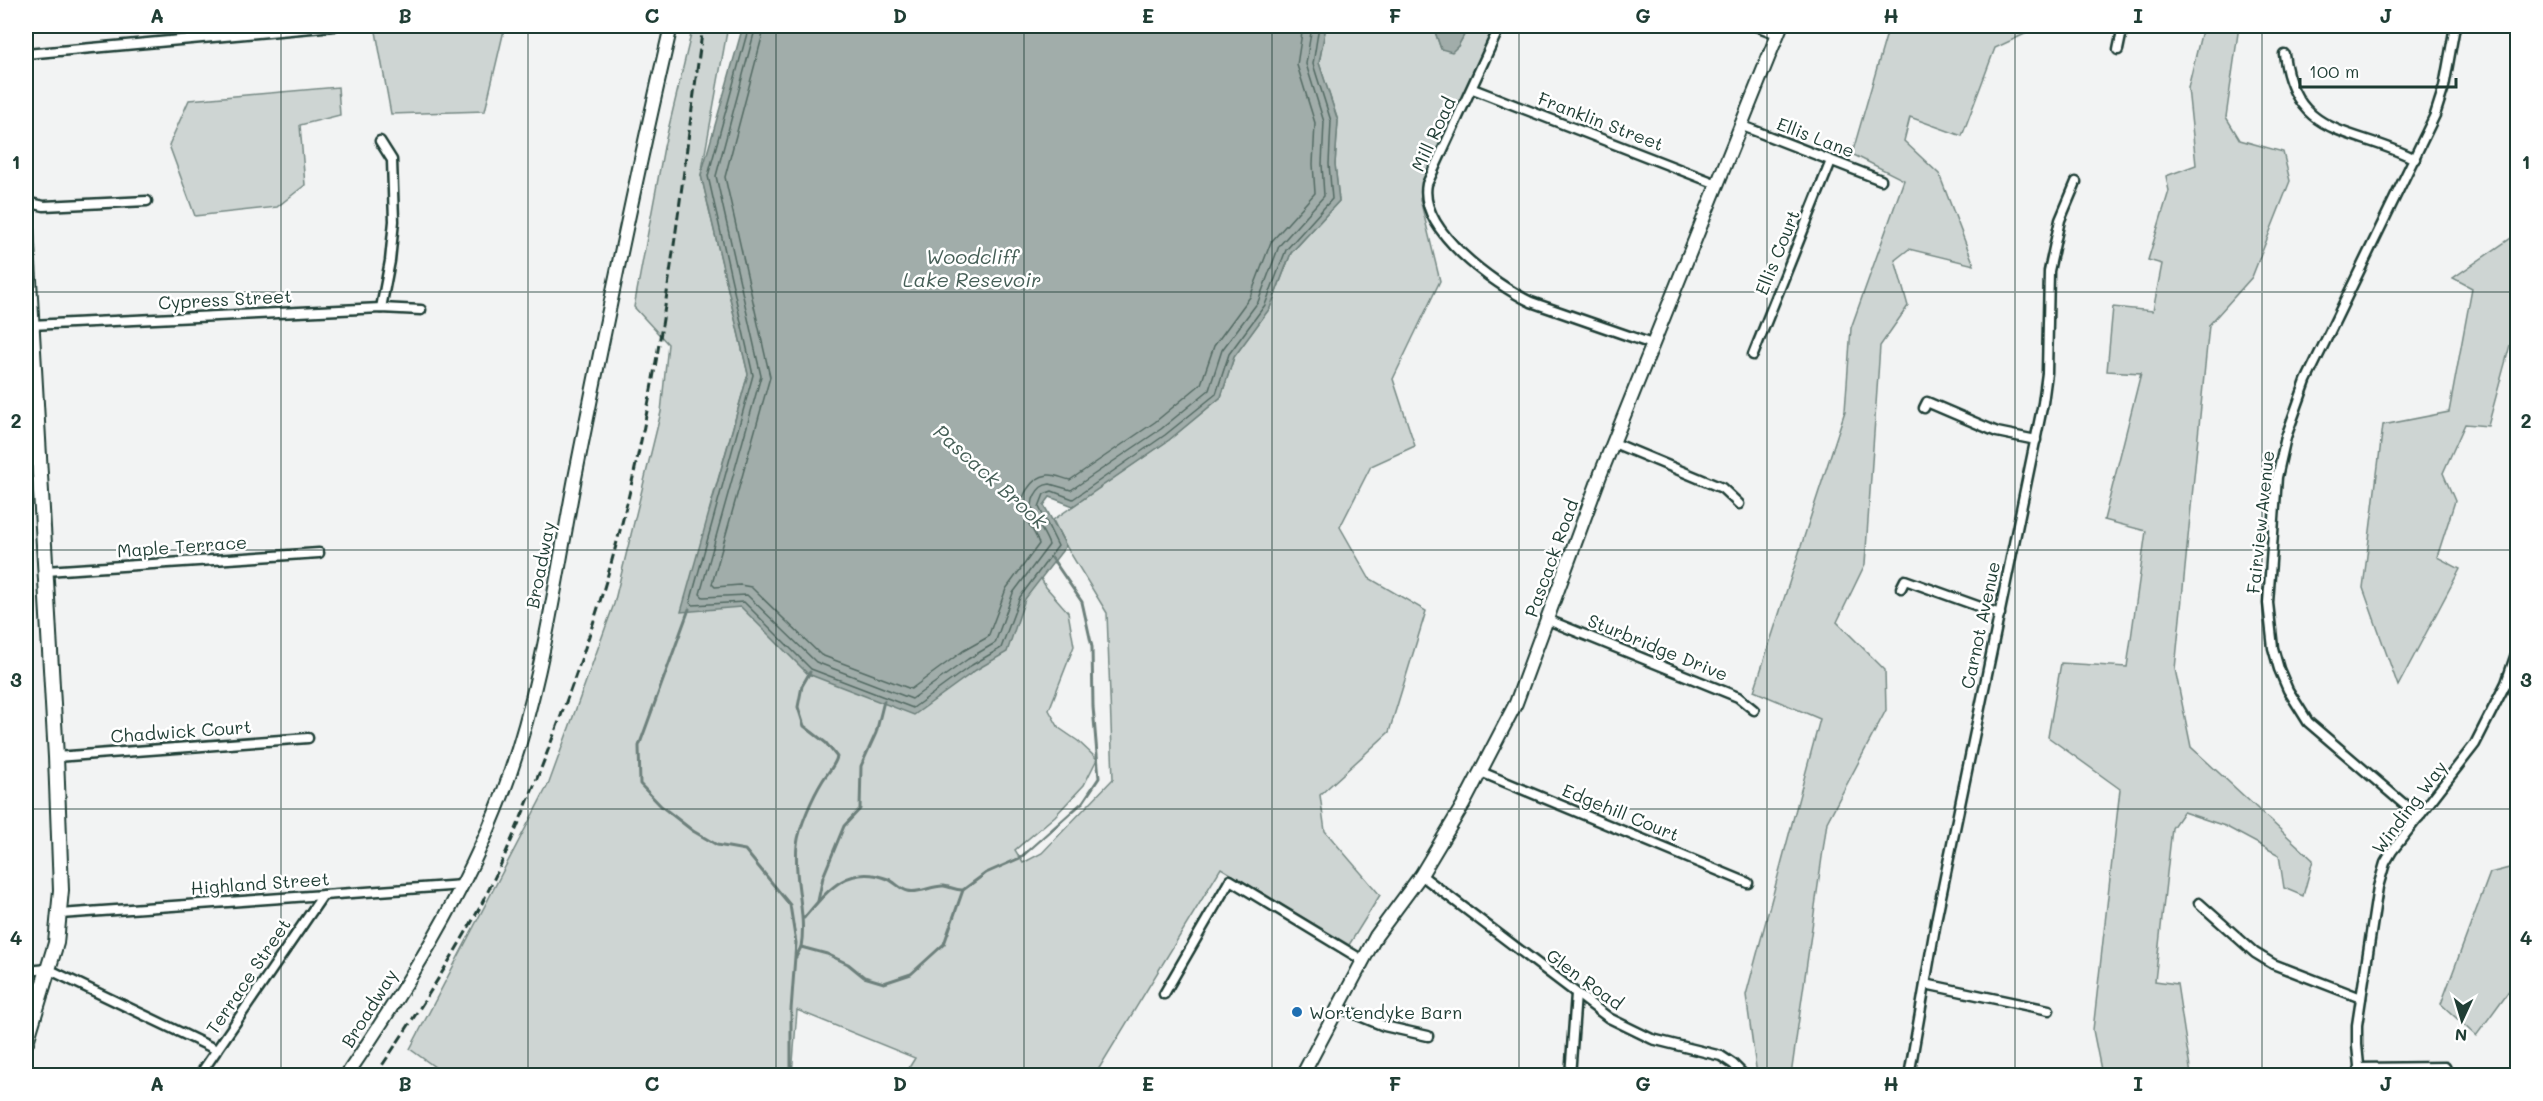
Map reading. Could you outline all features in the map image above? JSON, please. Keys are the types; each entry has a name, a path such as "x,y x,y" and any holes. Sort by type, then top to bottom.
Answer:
{"main road":[{"path":"26,227 31,325 29,387 46,571 56,757 60,914 48,969 26,1042"}],"street":[{"path":"26,54 334,26"},
{"name":"Broadway","path":"346,1076 430,944 463,885 504,791 530,705 632,191 671,26"},
{"name":"Mill Road","path":"1500,26 1473,89 1427,184 1426,203 1430,212 1473,265 1512,293 1653,344"},
{"path":"1756,26 1779,30"},
{"path":"2118,50 2124,26"},
{"name":"Fairview Avenue","path":"2419,817 2308,722 2299,710 2283,680 2273,648 2268,603 2277,477 2294,412 2306,381 2435,115 2444,87 2455,26"},
{"name":"Pascack Road","path":"1302,1076 1376,936 1421,876 1481,772 1516,703 1614,443 1779,30"},
{"path":"2284,54 2294,91 2301,104 2315,118 2333,129 2380,143 2415,159"},
{"name":"Franklin Street","path":"1473,89 1717,184"},
{"name":"Ellis Lane","path":"1740,125 1881,180"},
{"path":"380,141 392,160 394,221 390,261 381,308"},
{"name":"Ellis Court","path":"1753,355 1831,161"},
{"name":"Carnot Avenue","path":"1909,1076 1925,984 2036,440 2047,373 2049,271 2060,220 2076,182"},
{"path":"26,202 44,206 147,201"},
{"name":"Cypress Street","path":"31,325 381,308 421,310"},
{"path":"1924,408 1927,402 1997,432 2036,440"},
{"path":"1614,443 1722,488 1739,504"},
{"name":"Maple Terrace","path":"46,571 319,553"},
{"path":"1901,588 1905,580 2000,614"},
{"name":"Sturbridge Drive","path":"1548,620 1738,698 1754,710"},
{"name":"Winding Way","path":"2448,1073 2445,1067 2360,1072 2357,1045 2361,998 2380,878 2392,851 2475,744 2506,683 2517,648"},
{"name":"Chadwick Court","path":"56,757 308,738"},
{"name":"Edgehill Court","path":"1481,772 1748,883"},
{"name":"Glen Road","path":"1421,876 1576,994 1626,1028 1672,1045 1721,1056 1745,1076"},
{"path":"1164,994 1230,880 1364,961"},
{"name":"Highland Street","path":"60,914 463,885"},
{"name":"Terrace Street","path":"199,1076 323,895"},
{"path":"2199,903 2255,953 2273,964 2361,998"},
{"path":"26,971 48,969 217,1050"},
{"path":"1925,984 2049,1010"},
{"path":"1570,1076 1576,994"},
{"path":"1338,1006 1384,1026 1428,1036"}],"shaded area":[{"path":"375,26 505,26 485,111 391,114"},
{"path":"693,26 728,26 701,175 748,374 709,511 1014,533 1046,587 1068,612 1074,646 1049,710 1059,728 1078,741 1097,759 1084,785 1055,816 1015,850 1023,863 1042,853 1113,779 1107,613 1066,546 1053,520 1169,440 1221,397 1234,357 1270,308 1291,253 1339,201 1335,164 1338,121 1319,63 1326,26 1433,26 1441,49 1458,46 1469,26 1495,26 1420,199 1440,281 1393,379 1415,446 1371,466 1340,527 1369,578 1426,611 1389,732 1320,795 1325,831 1380,895 1349,945 1221,868 1095,1075 914,1075 907,1071 915,1058 797,1010 792,1075 446,1075 410,1049 549,783 614,604 661,412 668,344 634,307 664,147"},
{"path":"1889,26 2026,26 2025,34 1995,48 1962,136 1910,117 1904,141 1939,174 1974,265 1909,249 1895,260 1908,306 1880,346 1865,564 1837,622 1885,670 1886,710 1827,822 1791,1075 1757,1075 1746,995 1820,719 1754,691 1845,411 1851,328 1904,180 1852,154"},
{"path":"2203,26 2239,26 2226,117 2240,140 2283,152 2290,181 2252,277 2209,325 2175,669 2191,747 2313,860 2303,896 2284,888 2279,855 2225,826 2183,812 2172,828 2155,981 2177,984 2191,1075 2102,1075 2093,1030 2120,789 2048,737 2061,663 2127,667 2146,531 2104,520 2141,373 2107,371 2113,307 2153,311 2162,264 2148,260 2169,191 2166,176 2196,165 2188,88"},
{"path":"338,87 340,115 300,125 305,185 277,207 195,216 169,145 189,100"},
{"path":"2517,234 2517,337 2510,345 2488,426 2465,424 2443,473 2455,501 2437,557 2460,569 2398,686 2363,588 2383,425 2449,412 2472,288 2453,278"},
{"path":"2517,866 2517,990 2511,988 2476,1036 2441,1004 2490,873"}],"water":[{"name":"Woodcliff Lake Resevoir","path":"743,26 1326,26 1319,63 1338,121 1335,164 1339,201 1291,253 1270,308 1234,357 1221,397 1169,440 1073,506 1050,497 1044,505 1066,546 1025,599 1007,652 976,670 914,715 808,674 741,607 681,612 748,374 701,175"},
{"path":"1433,26 1469,26 1452,52 1441,49"}],"waterway":[{"name":"Pascack Brook","path":"796,957 801,947 827,954 848,964 864,977 884,983 911,974 944,944 963,890 986,873 1020,858 1083,802 1099,778 1093,707 1092,647 1082,602 1052,558"},
{"name":"Pascack Brook","path":"689,609 639,746 640,784 661,806 693,831 717,845 745,850 790,905 796,943 791,1010 791,1076"},
{"path":"801,947 802,922 796,858 798,838 811,803 837,757 826,743 804,726 798,707 802,686 810,672"},
{"path":"818,901 823,877 844,826 860,809 861,766 876,733 884,701"},
{"path":"804,918 821,898 840,882 861,875 874,875 888,879 908,891 940,886 962,890"}],"railway":[{"path":"375,1076 454,952 496,875 550,744 599,605 631,485 657,355 703,26"}],"place":[{"name":"Wortendyke Barn","path":"1297,1012"}]}
